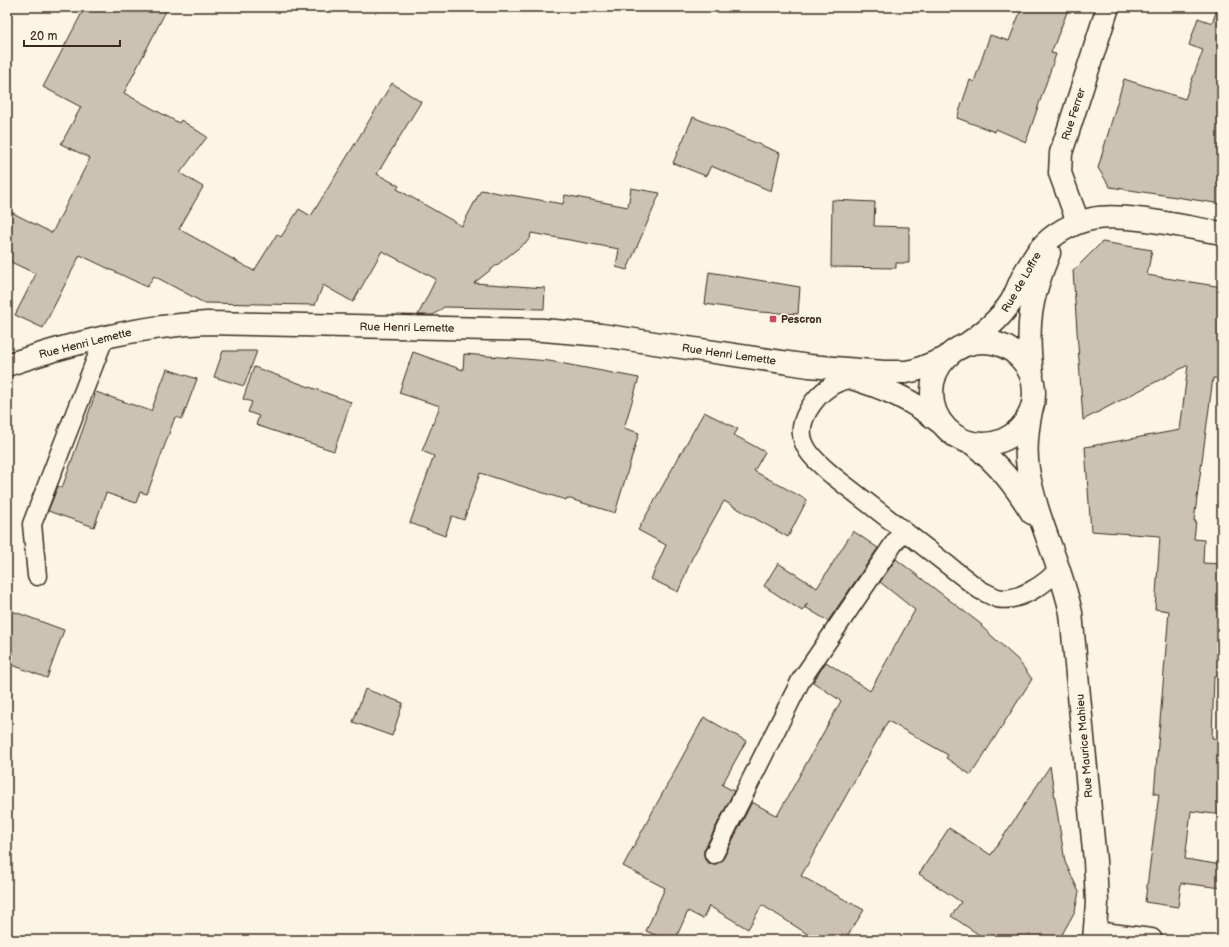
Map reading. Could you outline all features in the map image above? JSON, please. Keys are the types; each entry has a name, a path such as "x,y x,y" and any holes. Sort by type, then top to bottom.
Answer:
{"street":[{"name":"Rue Ferrer","path":"1078,222 1060,173 1061,153 1108,7"},
{"name":"Rue de Loffre","path":"966,344 987,330 999,318 1011,302 1024,274 1040,249 1053,237 1078,222 1093,218 1132,219 1222,233"},
{"name":"Rue de Loffre","path":"1033,381 1028,343 1034,293 1049,252 1054,244 1078,222"},
{"name":"Rue Henri Lemette","path":"7,364 105,336 154,327 207,323 530,330 601,335 843,370 906,372 928,367 944,359"},
{"path":"984,341 1003,345 1019,356 1025,363 1033,381 1034,401 1031,411 1023,424 1012,435 993,443 972,443 955,436 941,423 933,408 931,390 935,373 950,353 966,344 984,341"},
{"name":"Rue Henri Lemette","path":"809,366 852,378 886,390 910,401 941,423"},
{"name":"Rue Maurice Mahieu","path":"1031,411 1026,445 1027,468 1068,598 1073,631 1095,861 1097,903 1095,936"},
{"name":"Rue Maurice Mahieu","path":"972,443 993,460 1008,478 1033,515 1057,562"},
{"path":"1095,936 1151,940"}],"lane":[{"path":"37,576 32,524 105,336"},
{"path":"852,378 832,385 818,396 808,412 802,428 803,442 811,455 832,475 980,590 997,598 1011,598 1029,591 1053,576 1057,562"},
{"path":"714,854 801,680 903,530"}],"building":[{"path":"85,7 168,7 124,93 179,123 181,120 207,137 180,173 203,187 179,229 254,271 277,234 281,237 299,209 311,216 392,83 421,102 377,174 399,186 397,189 462,226 481,190 563,204 565,195 628,207 631,188 660,193 627,270 616,267 619,249 531,233 530,239 474,283 545,288 544,309 444,307 433,315 418,315 436,279 382,251 353,302 323,285 315,305 204,303 154,276 147,287 80,255 43,328 15,315 36,274 7,260 7,210 52,233 90,158 61,144 81,107 43,87"},
{"path":"1022,7 1069,7 1051,53 1056,54 1026,142 996,129 995,132 957,118 970,80 974,82 990,35 1009,41"},
{"path":"1218,7 1222,7 1222,204 1110,187 1098,168 1124,79 1185,99 1203,50 1189,45 1198,18 1212,23"},
{"path":"693,117 780,153 771,191 711,166 706,176 673,163"},
{"path":"832,200 875,202 874,226 909,227 909,263 896,263 896,268 831,267"},
{"path":"1102,242 1152,250 1147,275 1222,287 1222,379 1213,378 1194,521 1196,521 1194,539 1204,540 1203,563 1222,564 1222,676 1214,676 1212,738 1221,739 1222,815 1191,811 1185,859 1222,865 1222,888 1181,883 1178,907 1145,902 1159,794 1154,794 1169,611 1155,609 1160,536 1091,531 1085,447 1180,430 1188,365 1083,420 1073,271"},
{"path":"709,272 800,287 798,314 759,312 705,304"},
{"path":"223,351 257,351 244,386 214,377"},
{"path":"413,352 463,370 464,354 549,361 639,378 624,428 639,433 615,513 567,498 566,500 480,473 464,520 452,516 445,536 410,523 434,456 422,451 440,406 399,393"},
{"path":"254,367 351,402 334,451 256,425 259,416 248,412 252,402 243,399"},
{"path":"167,369 197,379 182,419 175,417 147,494 140,492 136,503 106,493 94,527 48,511 58,486 62,488 96,392 151,411"},
{"path":"704,412 738,429 734,435 765,452 754,471 807,500 788,537 724,501 692,558 678,592 651,579 666,545 638,530"},
{"path":"853,531 878,548 828,621 805,607 802,611 764,586 778,563 817,588"},
{"path":"896,559 982,625 981,626 1018,660 1032,679 971,775 946,758 948,755 888,721 801,876 864,910 845,940 817,940 762,905 748,929 709,906 703,919 688,911 675,940 667,940 646,931 665,888 623,866 704,717 746,741 722,785 734,791 704,850 705,860 710,864 715,864 723,859 752,802 777,816 841,701 813,682 826,662 870,691 915,610 880,582"},
{"path":"7,609 64,630 47,678 7,663"},
{"path":"365,689 403,703 392,736 353,722"},
{"path":"1050,766 1065,862 1079,892 1075,911 1059,940 987,940 951,916 961,902 919,874 949,828 991,855"}],"place":[{"name":"Pescron","path":"773,319"}]}
